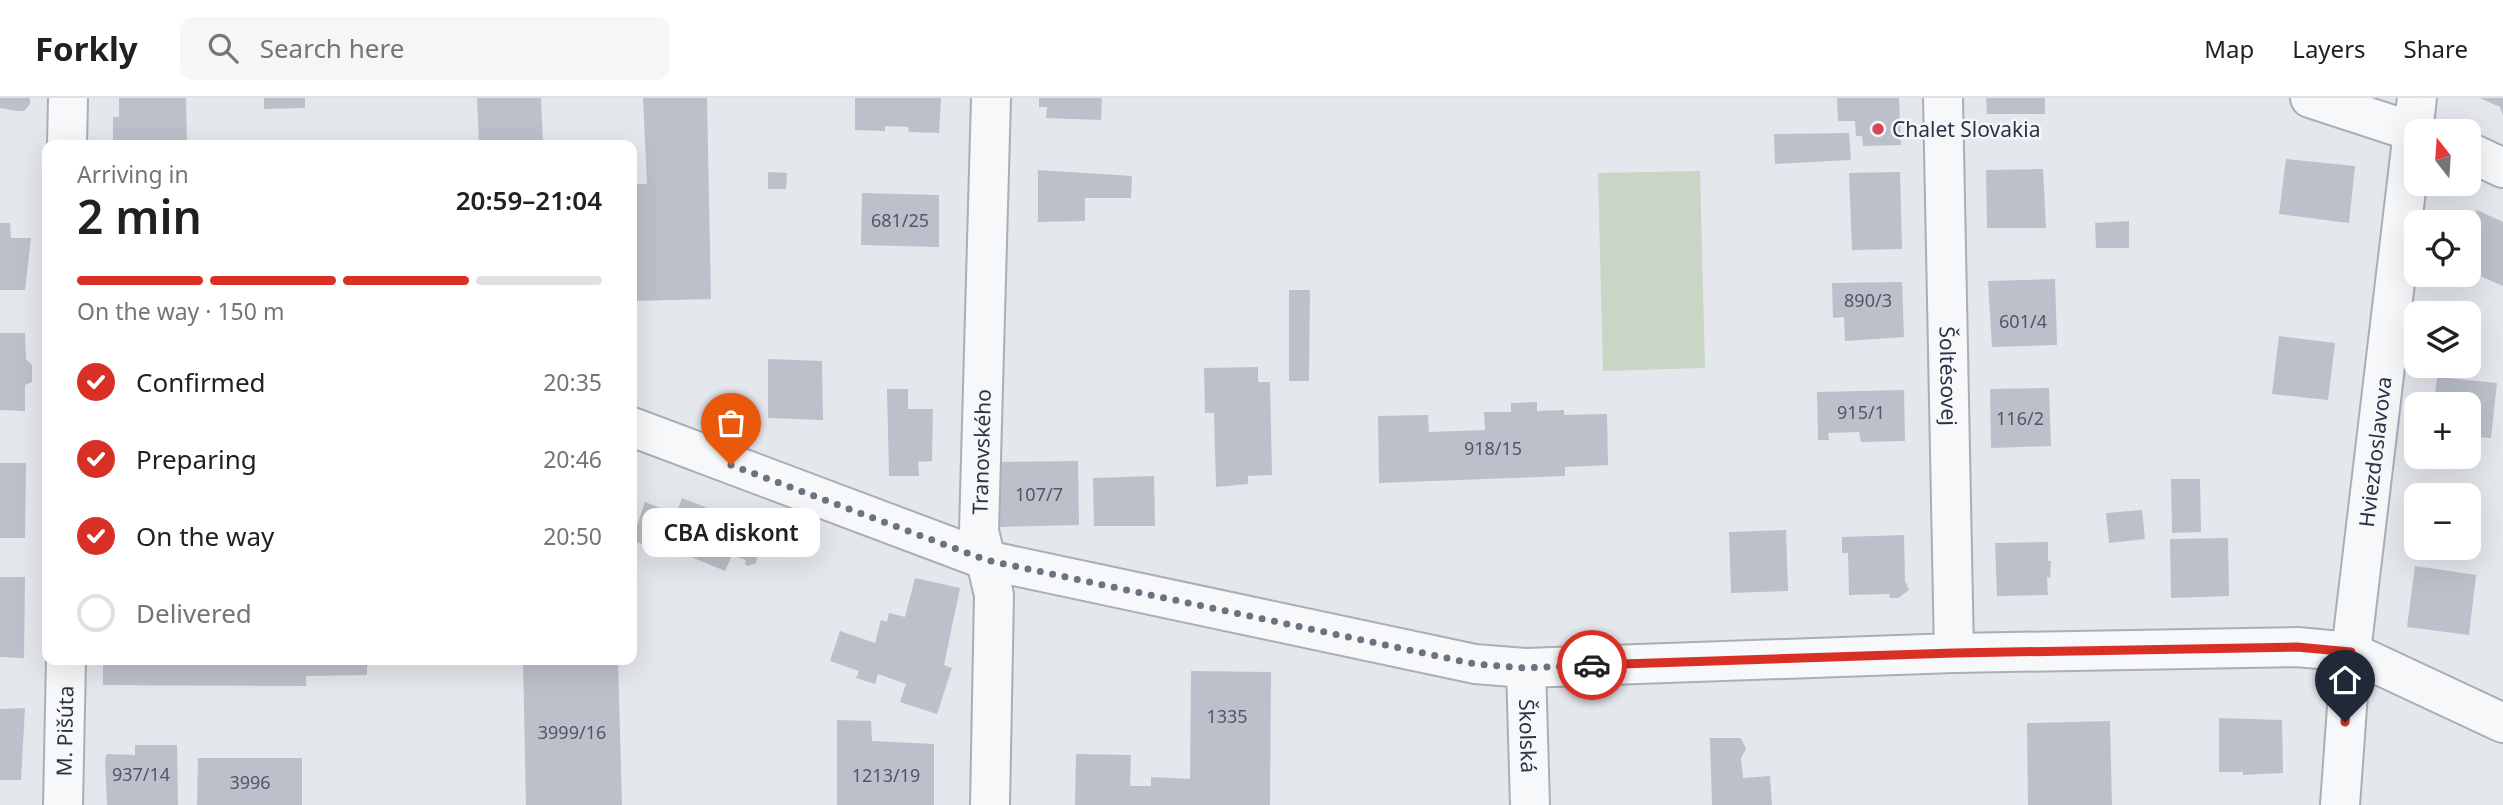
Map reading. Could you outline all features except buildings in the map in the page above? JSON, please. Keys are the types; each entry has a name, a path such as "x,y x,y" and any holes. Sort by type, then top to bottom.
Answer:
{"street":[{"path":"67,140 68,98"},
{"name":"Tranovského","path":"990,805 994,595 979,531 991,98"},
{"name":"Šoltésovej","path":"1943,98 1954,653"},
{"path":"2310,98 2406,119"},
{"path":"2482,158 2503,168"},
{"name":"Hviezdoslavova","path":"2340,805 2351,652 2406,196"},
{"path":"637,429 986,560 1475,664 1526,668 1954,653 2297,647 2351,652 2503,723"},
{"name":"M. Pišúta","path":"63,805 66,665"},
{"name":"Školská","path":"1526,668 1530,805"}],"green space":[{"path":"1700,171 1705,368 1603,371 1598,173"}],"way so far":[{"path":"731,465 986,560 1475,664 1526,668 1592,665"}],"place":[{"name":"Chalet Slovakia","path":"1878,129"},
{"name":"CBA diskont","path":"731,465"}],"route":[{"path":"1592,665 1954,653 2297,647 2351,652 2345,722"}]}
